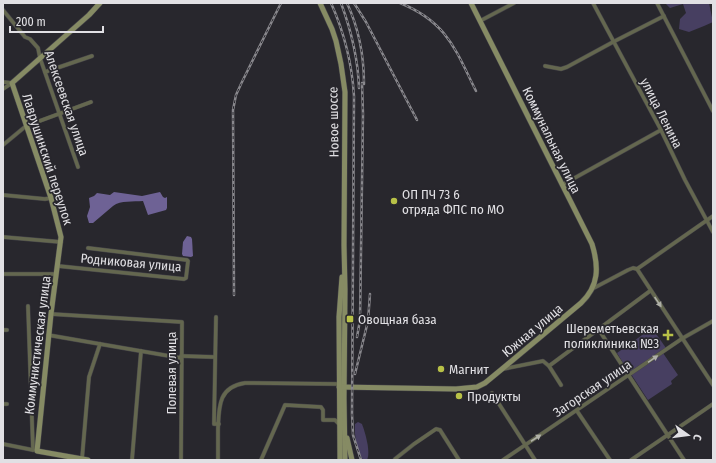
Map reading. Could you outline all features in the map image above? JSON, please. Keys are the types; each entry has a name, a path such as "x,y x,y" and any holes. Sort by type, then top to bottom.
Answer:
{"street":[{"path":"3,89 89,15 100,3"},
{"name":"Новое шоссе","path":"320,3 336,41 344,86 345,289 339,419 340,460"},
{"name":"Коммунальная улица","path":"471,3 592,244 596,257 596,277 592,289"},
{"path":"480,21 514,3"},
{"name":"улица Ленина","path":"593,3 661,130 713,232"},
{"path":"658,3 713,110"},
{"name":"Алексеевская улица","path":"3,10 25,37 30,39 38,48 40,58 78,168"},
{"path":"544,66 561,69 664,16"},
{"path":"45,72 92,56"},
{"path":"3,82 12,82"},
{"name":"Лаврушинский переулок","path":"12,82 51,198 62,242"},
{"path":"3,145 26,126 91,102"},
{"path":"562,185 661,130"},
{"path":"3,195 45,199 51,198"},
{"path":"592,289 628,270 634,268 637,269 713,216"},
{"path":"3,237 62,242"},
{"name":"Коммунистическая улица","path":"35,450 48,335 62,242"},
{"name":"Родниковая улица","path":"58,266 186,278 188,260 88,248"},
{"path":"637,269 713,385"},
{"path":"3,274 56,274"},
{"name":"Южная улица","path":"341,386 456,390 471,388 485,382 502,369 581,303 592,289"},
{"path":"549,366 650,291"},
{"name":"Коммунистическая улица","path":"28,306 35,450"},
{"name":"Полевая улица","path":"51,314 182,322 181,460"},
{"path":"216,317 214,357 214,424 218,424"},
{"name":"Загорская улица","path":"503,460 683,338 713,321"},
{"path":"599,330 684,460"},
{"path":"48,335 181,357 214,357"},
{"path":"82,459 89,378 100,344"},
{"path":"132,460 141,351"},
{"path":"502,369 543,361 549,366 561,385"},
{"path":"218,460 219,406 222,397 235,385 248,383 341,386"},
{"path":"492,393 535,460"},
{"path":"214,395 219,396"},
{"path":"631,460 713,404"},
{"path":"261,460 286,405 321,407 323,410 323,420 339,419 352,460"},
{"path":"577,411 610,460"},
{"name":"Новое шоссе","path":"339,419 345,460"},
{"path":"394,459 436,430 440,430 459,460"},
{"path":"3,444 88,460"}],"shaded area":[{"path":"665,3 709,3 713,22 689,32 679,29 680,19 686,13 683,4 670,8"},
{"path":"114,192 142,196 160,192 163,197 167,197 167,208 166,210 148,215 143,201 123,202 113,206 93,223 89,223 87,216 90,207 89,198 97,193 110,195"},
{"path":"187,236 191,237 192,239 193,256 191,257 183,256 182,254 183,242"},
{"path":"652,328 666,348 629,373 617,353"},
{"path":"663,353 678,375 671,381 672,384 648,400 631,374"},
{"path":"358,422 362,424 366,437 368,447 367,460 363,460 356,443 355,424"}],"railway":[{"path":"234,295 233,110 236,95 281,3"},
{"path":"331,3 347,48 354,96 352,414 353,435 361,460"},
{"path":"341,3 353,44 359,88"},
{"path":"347,3 355,23 360,43 364,84"},
{"path":"354,3 366,22 417,120"},
{"path":"400,3 429,19 448,38 476,91"},
{"path":"357,337 360,320 363,114 362,83"},
{"path":"355,374 368,321 370,294"}],"place":[{"name":"ОП ПЧ 73 6 отряда ФПС по МО","path":"394,201"},
{"name":"Овощная база","path":"350,319"},
{"name":"Шереметьевская поликлиника №3","path":"668,335"},
{"name":"Магнит","path":"441,369"},
{"name":"Продукты","path":"459,396"}]}
